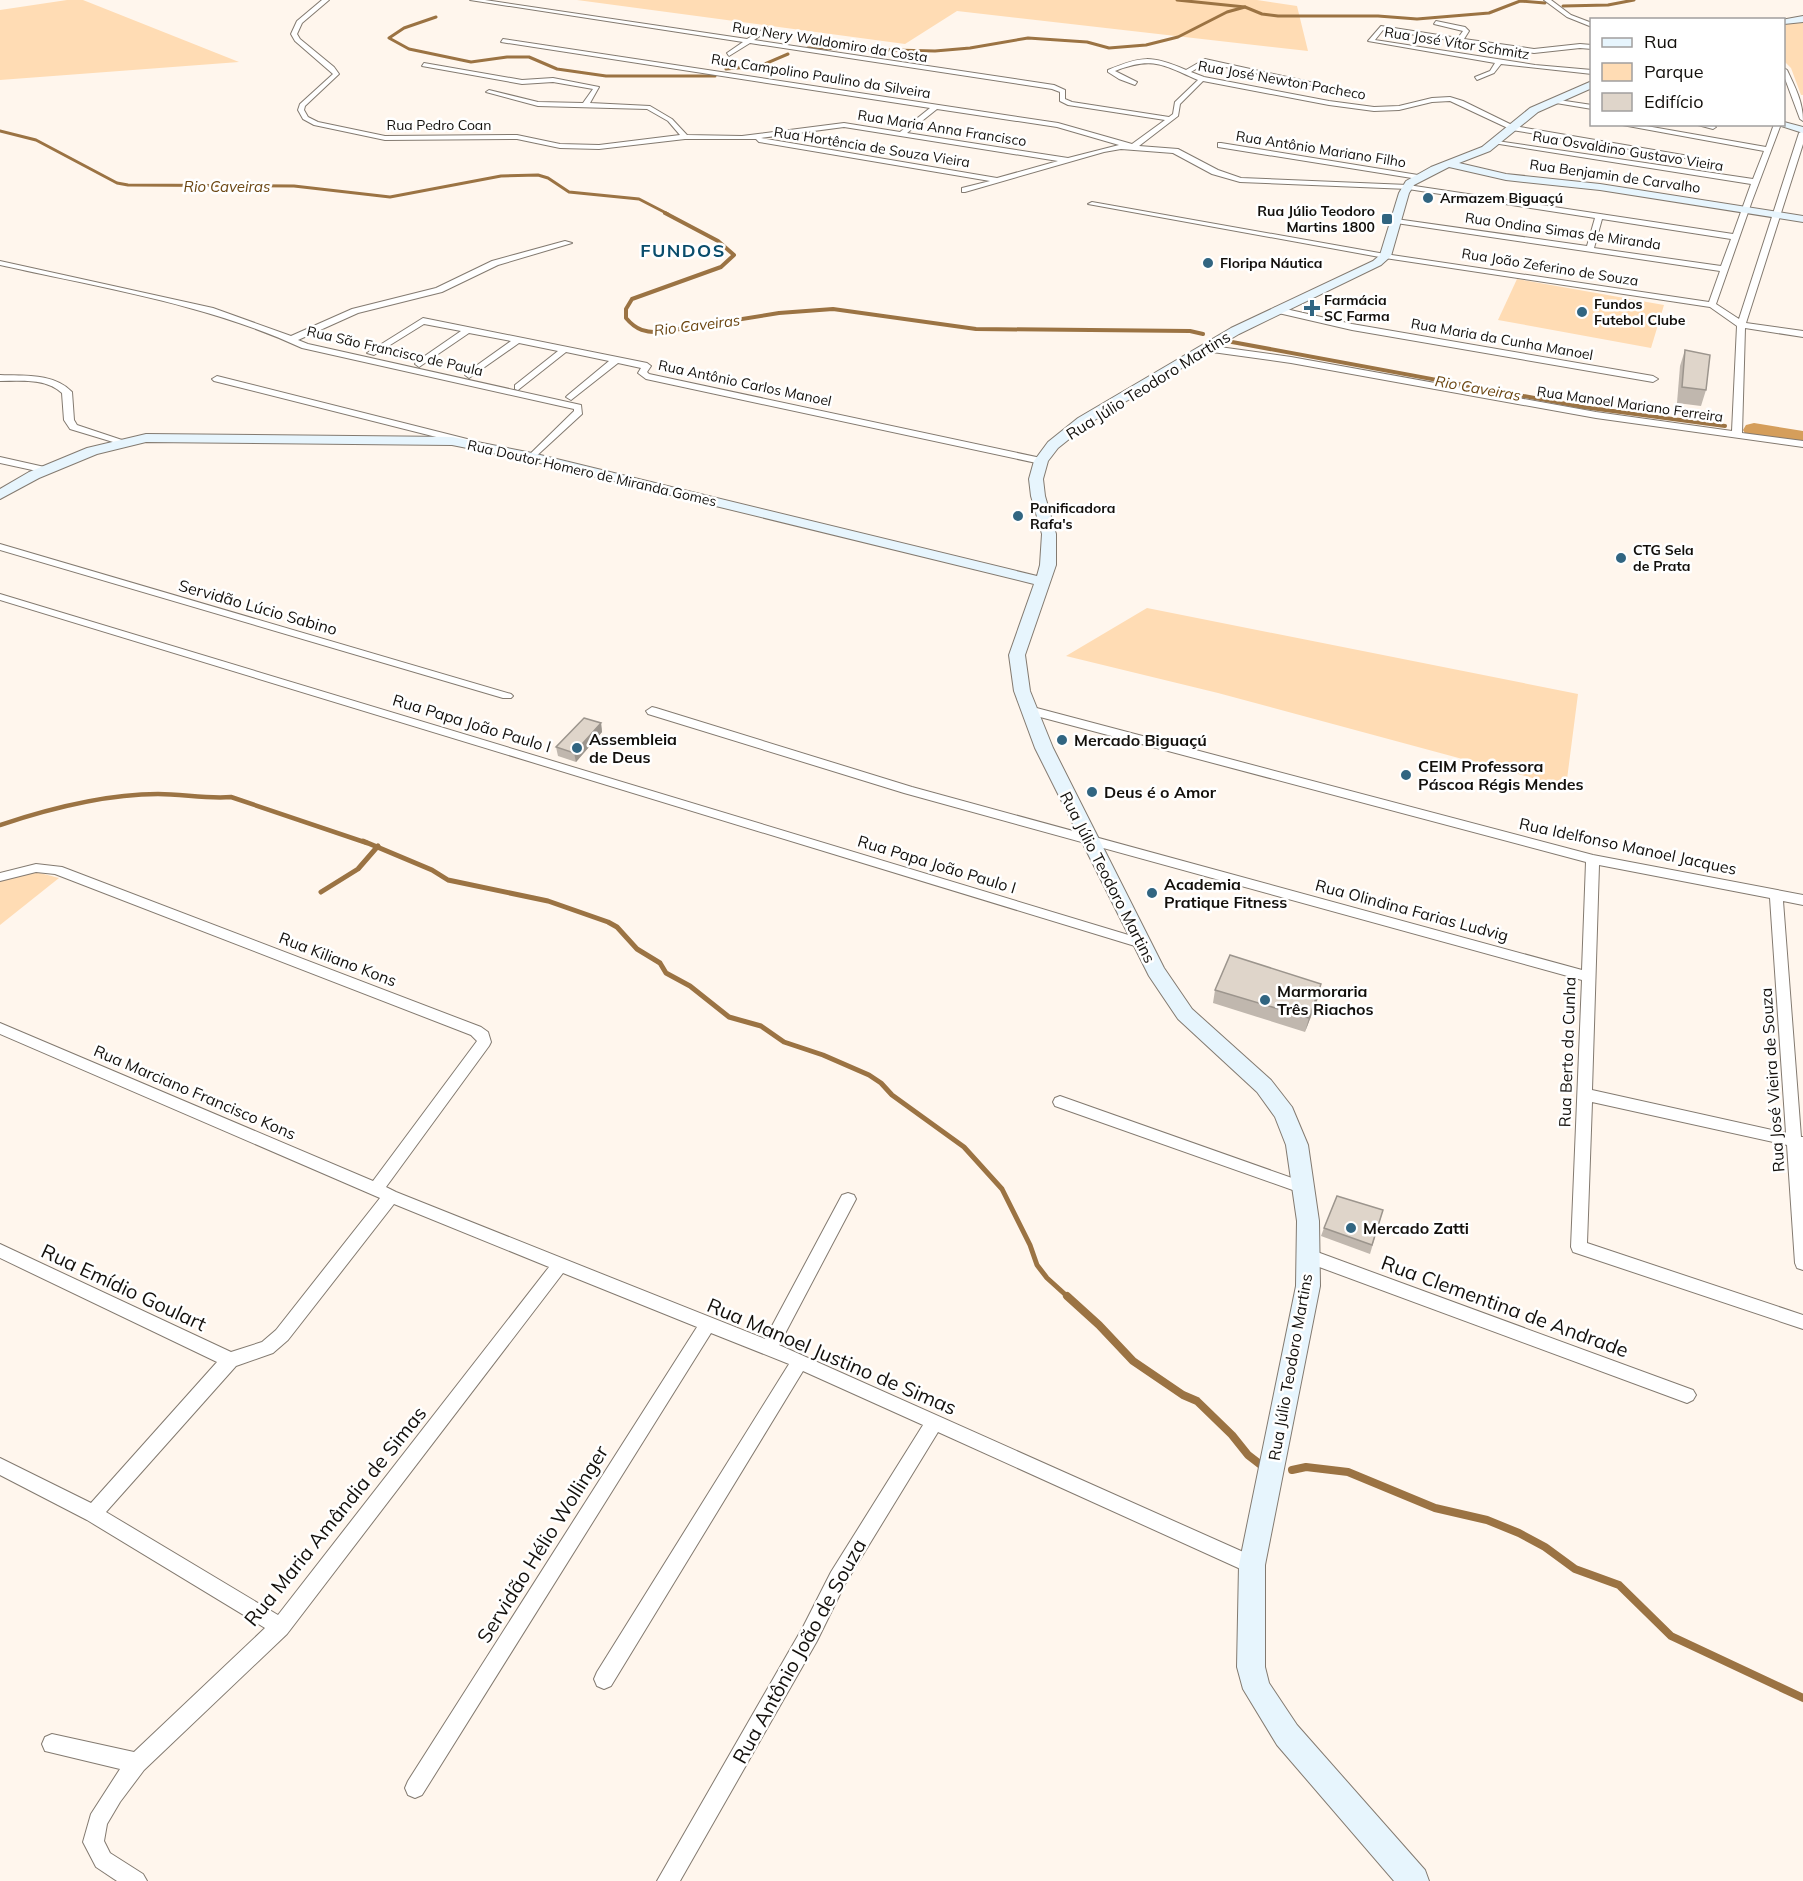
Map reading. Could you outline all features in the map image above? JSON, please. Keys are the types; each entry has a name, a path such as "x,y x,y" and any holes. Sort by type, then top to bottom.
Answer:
{"main road":[{"path":"1785,21 1803,20"},
{"path":"1385,256 1404,193 1418,177 1497,143 1534,110 1590,85"},
{"path":"1577,90 1590,92"},
{"path":"1785,126 1803,131"},
{"name":"Rua Benjamin de Carvalho","path":"1448,164 1506,177 1600,187 1803,219"},
{"name":"Rua Júlio Teodoro Martins","path":"1385,256 1367,269 1276,310 1205,348 1072,429 1053,445 1041,461 1036,478 1036,487 1050,544 1043,582 1017,655 1022,691 1029,710 1140,943 1163,983 1185,1014 1264,1086 1284,1113 1297,1146 1304,1188 1308,1286 1252,1565 1251,1666 1257,1689 1294,1744 1414,1881"},
{"name":"Rua Doutor Homero de Miranda Gomes","path":"0,495 46,470 123,442 170,438 253,441 442,441 476,445 532,457 1043,582"}],"street":[{"name":"Rua Pedro Coan","path":"326,0 299,22 294,34 297,40 332,68 336,74 302,105 301,110 305,118 316,124 385,138 518,137 560,146 608,147 685,137 742,138"},
{"name":"Rua Nery Waldomiro da Costa","path":"473,0 1054,87 1063,91 1062,100 1070,104 1171,119"},
{"path":"1547,0 1569,16 1590,24"},
{"path":"1436,23 1463,28 1466,31 1460,40"},
{"name":"Rua José Vítor Schmitz","path":"1590,47 1523,50 1381,28 1371,41 1499,62 1590,72"},
{"path":"729,54 767,29"},
{"name":"Rua Campolino Paulino da Silveira","path":"503,41 1065,126 1132,147"},
{"name":"Rua José Newton Pacheco","path":"1134,83 1110,71 1124,64 1144,60 1167,63 1202,79 1329,103 1374,109 1399,108 1432,100 1450,99 1461,102 1512,129 1685,156"},
{"path":"1185,73 1205,61 1316,84"},
{"path":"1477,78 1492,72 1499,62"},
{"path":"424,65 522,82 553,80 597,88 585,105"},
{"path":"1785,72 1795,93 1803,119"},
{"path":"1132,147 1176,115 1177,103 1202,79"},
{"path":"489,92 528,103 648,108 669,120 685,137"},
{"path":"1552,101 1590,107"},
{"path":"901,134 936,106"},
{"name":"Rua Maria Anna Francisco","path":"742,138 844,125 1067,160"},
{"path":"1632,126 1767,149"},
{"path":"1708,126 1713,127"},
{"path":"1778,126 1767,149 1712,306 1741,325 1803,334"},
{"path":"1737,433 1741,325 1803,131"},
{"name":"Rua Hortência de Souza Vieira","path":"742,138 999,179"},
{"name":"Rua Osvaldino Gustavo Vieira","path":"1497,143 1755,182"},
{"name":"Rua Antônio Mariano Filho","path":"1221,145 1418,177"},
{"path":"965,190 1103,150 1132,147 1175,151 1215,172 1240,180 1408,187 1736,237"},
{"name":"Rua João Zeferino de Souza","path":"1092,204 1385,256 1712,306"},
{"path":"1590,249 1599,217"},
{"name":"Rua Ondina Simas de Miranda","path":"1396,221 1725,268"},
{"path":"292,339 355,311 439,290 495,263 567,243"},
{"name":"Rua São Francisco de Paula","path":"0,263 210,310 306,346 578,407 579,412 532,457"},
{"name":"Rua Maria da Cunha Manoel","path":"1276,310 1352,327 1653,379"},
{"name":"Rua Antônio Carlos Manoel","path":"371,353 423,321 647,366 642,373 646,376 1041,461"},
{"path":"419,364 468,330"},
{"path":"469,375 518,340"},
{"name":"Rua Manoel Mariano Ferreira","path":"1205,348 1281,359 1596,415 1803,444"},
{"path":"518,387 565,350"},
{"path":"571,397 616,360"},
{"path":"0,378 58,385 68,392 69,420 73,427 123,442"},
{"path":"217,379 476,445"},
{"path":"0,460 46,470"},
{"name":"Servidão Lúcio Sabino","path":"0,547 507,696"},
{"name":"Rua Papa João Paulo I","path":"0,597 1140,943"},
{"name":"Rua Idelfonso Manoel Jacques","path":"1029,710 1593,859 1803,900"},
{"name":"Rua Olindina Farias Ludvig","path":"652,711 908,790 1587,976"},
{"name":"Rua Berto da Cunha","path":"1593,859 1579,1247 1803,1322"},
{"name":"Rua Kiliano Kons","path":"0,877 36,868 57,870 476,1031 483,1036 484,1042 384,1192"},
{"name":"Rua José Vieira de Souza","path":"1776,895 1799,1142 1803,1263"},
{"name":"Rua Marciano Francisco Kons","path":"0,1028 384,1192"},
{"path":"1583,1094 1799,1142"},
{"path":"1060,1102 1304,1188"},
{"path":"93,1514 230,1360 267,1348 282,1335 384,1192"},
{"name":"Rua Manoel Justino de Simas","path":"384,1192 800,1361 1252,1565"},
{"path":"768,1349 848,1199"},
{"name":"Rua Emídio Goulart","path":"0,1251 230,1360"},
{"name":"Rua Clementina de Andrade","path":"1308,1256 1687,1395"},
{"name":"Rua Maria Amândia de Simas","path":"136,1881 103,1860 93,1842 98,1821 137,1763 280,1627 561,1263"},
{"name":"Servidão Hélio Wollinger","path":"415,1788 707,1324"},
{"path":"604,1679 800,1361"},
{"name":"Rua Antônio João de Souza","path":"668,1881 810,1634 838,1578 934,1422"},
{"path":"0,1466 93,1514 280,1627"},
{"path":"52,1744 137,1763"}],"green space":[{"path":"67,0 83,0 239,62 0,80 0,10"},
{"path":"577,0 1257,0 1297,6 1308,51 957,11 905,44"},
{"path":"1803,21 1803,95 1801,95 1791,68 1785,62 1785,24"},
{"name":"Fundos Futebol Clube","path":"1517,279 1664,305 1651,348 1498,320"},
{"path":"1147,608 1578,694 1566,787 1218,693 1066,656"},
{"path":"27,873 40,873 59,878 0,925 0,881"}],"building":[{"path":"1685,350 1710,355 1706,390 1682,387"},
{"path":"584,718 601,723 574,753 556,747"},
{"path":"1230,955 1321,984 1309,1018 1215,990"},
{"name":"Mercado Zatti","path":"1337,1196 1383,1210 1372,1245 1324,1228"}],"waterway":[{"path":"1177,0 1245,7"},
{"path":"1563,6 1608,5 1634,0"},
{"path":"1245,7 1262,14 1278,16 1378,16 1417,19 1489,13 1520,1 1545,3"},
{"path":"808,48 935,51 970,48 1028,38 1087,42 1109,48 1146,45 1178,37 1227,12 1245,7"},
{"path":"436,17 404,28 389,38 409,49 471,62 507,57 529,57 557,69 606,76 715,76"},
{"path":"726,69 760,66 788,54"},
{"name":"Rio Caveiras","path":"0,131 36,140 117,183 128,185 294,186 390,197 501,176 538,175 548,178 569,192 639,199 668,214"},
{"name":"Rio Caveiras","path":"665,213 718,241 734,255 721,267 632,299 626,309 626,318 638,328 646,331 661,332 779,313 833,309 976,329 1190,331 1203,334"},
{"name":"Rio Caveiras","path":"1232,342 1583,407 1725,426"},
{"name":"Rio Caveiras","path":"1754,430 1803,438"},
{"path":"0,825 57,808 118,797 158,794 231,797 367,843"},
{"path":"363,841 377,847"},
{"path":"321,892 358,869 377,847"},
{"path":"377,847 432,870 448,880 548,901 608,922 617,927 637,949 660,963 666,973 690,986 729,1017 761,1026 784,1042 823,1055 869,1075 881,1083 892,1095 964,1147 1002,1189 1030,1245 1037,1265 1047,1278 1068,1297"},
{"path":"1067,1296 1133,1361 1183,1395 1197,1401 1232,1435 1248,1455 1261,1465"},
{"path":"1292,1470 1306,1467 1348,1472 1435,1508 1487,1520 1519,1533 1545,1547 1575,1569 1619,1585 1671,1636 1803,1698"}],"place":[{"name":"Armazem Biguaçú","path":"1428,198"},
{"name":"Rua Júlio Teodoro Martins 1800","path":"1387,219"},
{"name":"Floripa Náutica","path":"1208,263"},
{"name":"Farmácia SC Farma","path":"1312,308"},
{"name":"Fundos Futebol Clube","path":"1582,312"},
{"name":"Panificadora Rafa's","path":"1018,516"},
{"name":"CTG Sela de Prata","path":"1621,558"},
{"name":"Mercado Biguaçú","path":"1062,740"},
{"name":"Assembleia de Deus","path":"577,748"},
{"name":"CEIM Professora Páscoa Régis Mendes","path":"1406,775"},
{"name":"Deus é o Amor","path":"1092,792"},
{"name":"Academia Pratique Fitness","path":"1152,893"},
{"name":"Marmoraria Três Riachos","path":"1265,1000"},
{"name":"Mercado Zatti","path":"1351,1228"}],"district":[{"name":"FUNDOS","path":"683,250"}]}
